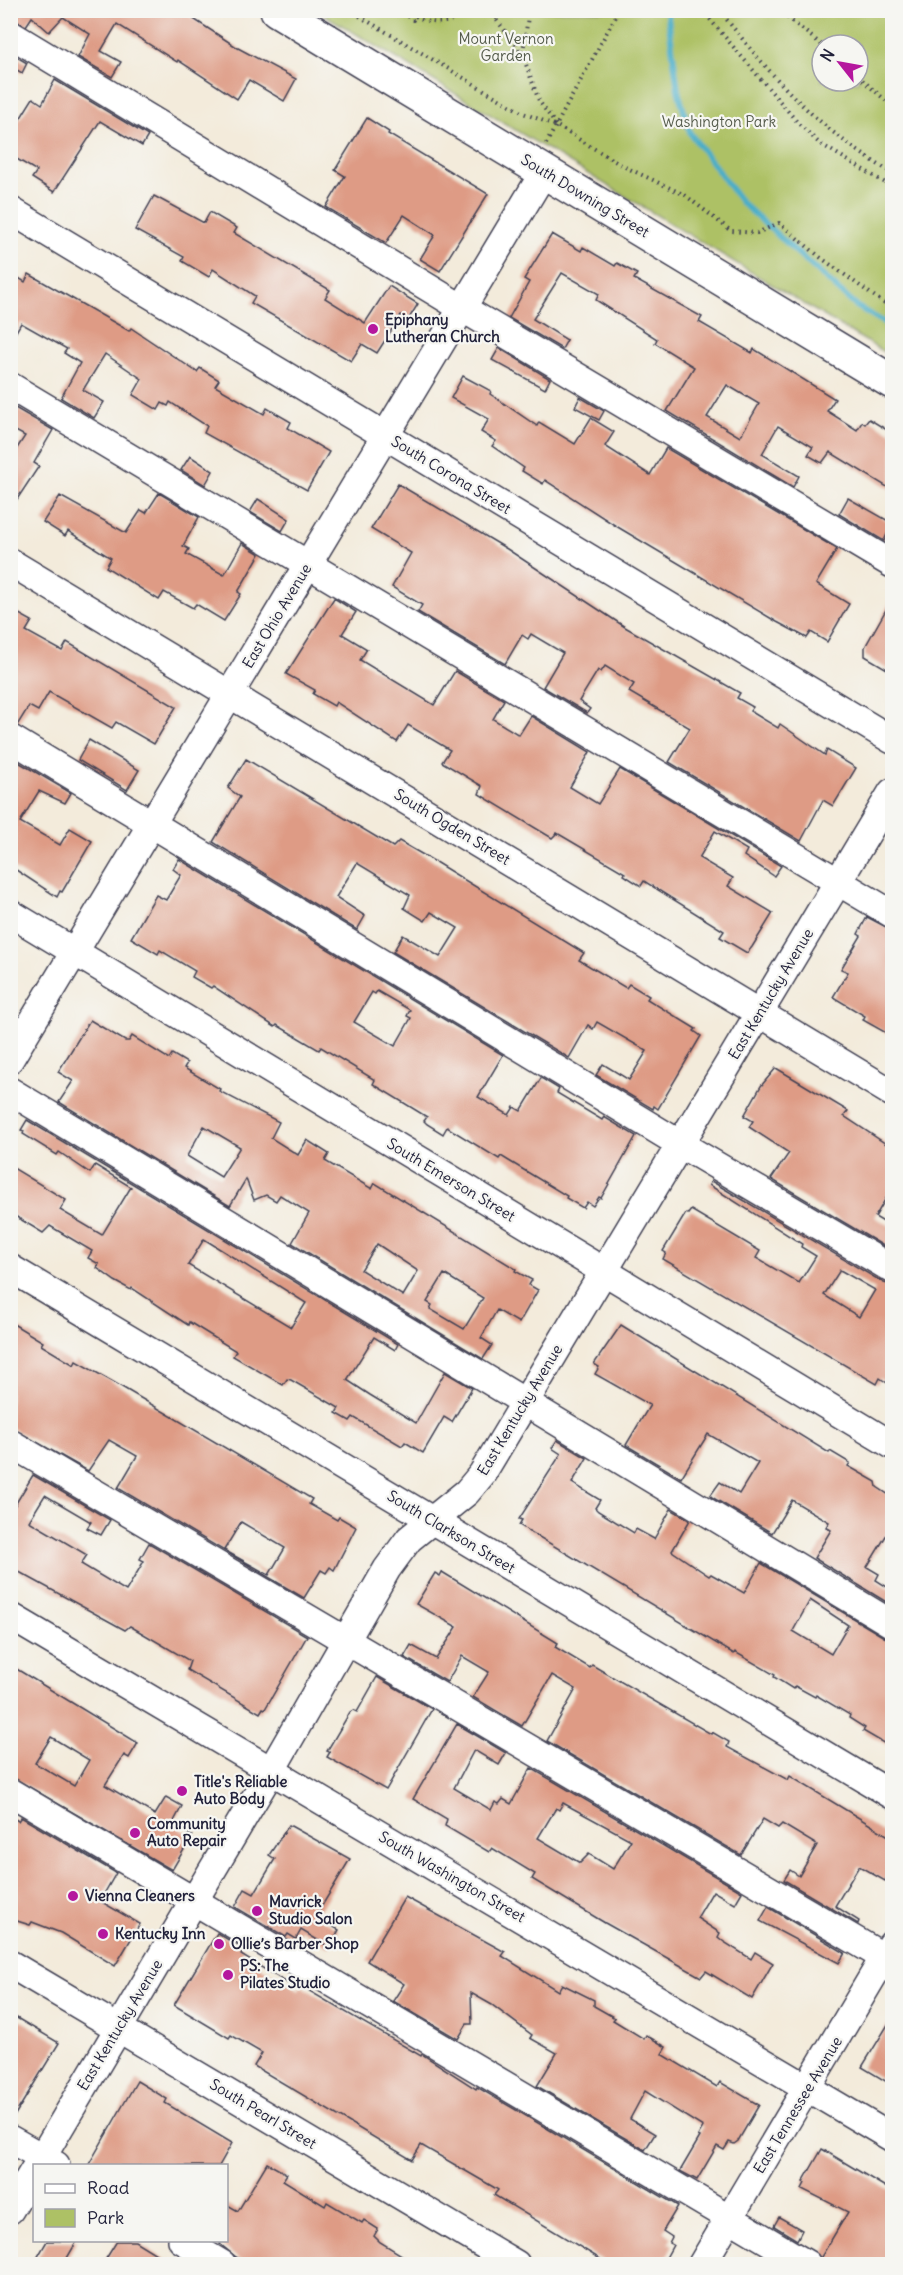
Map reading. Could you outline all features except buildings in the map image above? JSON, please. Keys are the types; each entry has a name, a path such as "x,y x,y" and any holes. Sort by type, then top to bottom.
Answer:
{"main road":[{"name":"South Downing Street","path":"277,10 543,161 892,382"}],"street":[{"path":"10,34 462,308 892,564"},
{"name":"East Ohio Avenue","path":"10,1059 462,308 543,161"},
{"name":"South Corona Street","path":"10,210 892,740"},
{"path":"10,386 307,566 892,914"},
{"name":"South Ogden Street","path":"10,562 892,1093"},
{"path":"10,738 680,1144 892,1269"},
{"name":"East Kentucky Avenue","path":"42,2164 118,2028 396,1555 431,1520 475,1483 526,1403 602,1272 892,792"},
{"name":"South Emerson Street","path":"10,913 892,1445"},
{"path":"10,1091 892,1624"},
{"name":"South Clarkson Street","path":"10,1268 892,1795"},
{"path":"10,1443 346,1641 890,1954"},
{"name":"South Washington Street","path":"10,1616 892,2138"},
{"path":"10,1792 807,2265"},
{"name":"East Tennessee Avenue","path":"702,2265 890,1954"},
{"name":"South Pearl Street","path":"10,1964 516,2265"},
{"path":"10,2139 42,2164"},
{"name":"East Kentucky Avenue","path":"10,2210 33,2177"},
{"path":"184,2242 222,2265"}],"path":[{"path":"349,10 523,113 557,126 623,166 685,195 728,229 746,234 757,234 779,223 820,257 892,309"},
{"path":"398,10 413,20 419,10"},
{"path":"415,16 425,22 441,23 456,20 468,10"},
{"path":"482,10 495,18 522,53 539,101 557,126"},
{"path":"495,18 522,10"},
{"path":"522,53 529,10"},
{"path":"543,161 557,126 619,10"},
{"path":"702,10 806,131 819,143 892,187"},
{"path":"719,10 760,64 791,97 858,152 892,173"},
{"path":"778,10 810,35"},
{"path":"870,87 892,106"}],"green space":[{"name":"Washington Park","path":"318,11 892,11 892,357"}],"waterway":[{"path":"667,10 678,90 690,133 741,202 856,306 892,327"}],"place":[{"name":"Epiphany Lutheran Church","path":"373,329"},
{"name":"Title's Reliable Auto Body","path":"182,1791"},
{"name":"Community Auto Repair","path":"135,1833"},
{"name":"Vienna Cleaners","path":"73,1896"},
{"name":"Mavrick Studio Salon","path":"257,1911"},
{"name":"Kentucky Inn","path":"103,1934"},
{"name":"Ollie’s Barber Shop","path":"219,1944"},
{"name":"PS: The Pilates Studio","path":"228,1975"}],"park label":[{"name":"Mount Vernon Garden","path":"506,48"}]}
